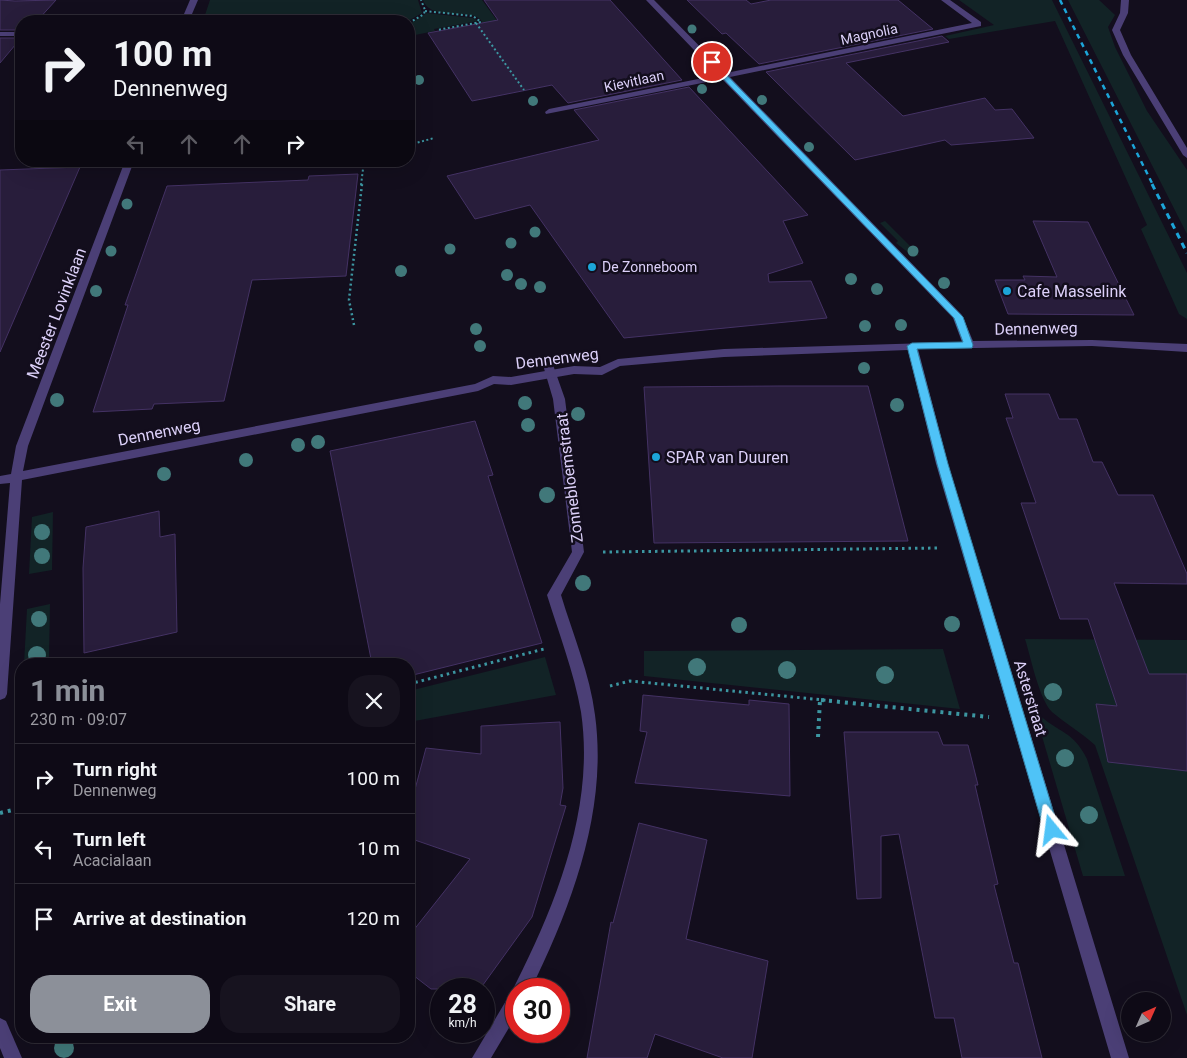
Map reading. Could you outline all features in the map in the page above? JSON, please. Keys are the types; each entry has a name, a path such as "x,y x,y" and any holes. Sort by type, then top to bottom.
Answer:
{"street":[{"path":"188,15 194,0"},
{"path":"650,0 726,76 958,317 969,345"},
{"name":"Magnolia","path":"726,76 978,24 946,0"},
{"path":"1125,0 1124,13 1116,30 1127,55 1187,155"},
{"path":"0,34 15,34"},
{"name":"Kievitlaan","path":"549,112 726,76"},
{"name":"Meester Lovinklaan","path":"0,694 16,477 22,446 128,167"},
{"name":"Dennenweg","path":"0,480 478,387 493,380 511,381 550,369 602,371 618,364 724,353 912,346 1092,343 1187,348"},
{"name":"Asterstraat","path":"912,346 968,548 1120,1058"},
{"name":"Zonnebloemstraat","path":"528,978 544,946 567,888 586,804 590,731 583,692 554,596 578,552 559,399 550,369"},
{"path":"481,1058 505,1018"},
{"path":"0,1027 13,1058"}],"path":[{"path":"421,0 425,11"},
{"path":"415,20 425,11"},
{"path":"425,11 473,16 481,22 437,30"},
{"path":"476,23 524,90"},
{"path":"415,143 434,138"},
{"path":"354,325 349,300 363,167"},
{"path":"578,552 968,548"},
{"path":"415,682 568,643"},
{"path":"583,692 630,681 1019,720"},
{"path":"818,737 820,700"},
{"path":"0,813 15,809"}],"shaded area":[{"path":"210,0 418,0 422,13 415,17 415,15 205,15"},
{"path":"423,0 482,0 498,22 484,25 475,16 438,12 427,6"},
{"path":"959,0 1052,0 1187,273 1187,319 1179,314 1141,229 1147,225 1055,21 949,39 945,36 994,25"},
{"path":"1068,0 1099,0 1115,15 1108,27 1115,47 1147,111 1187,170 1187,234"},
{"path":"427,13 473,18 478,21 434,29 435,31 415,35 415,20"},
{"path":"885,221 919,255 914,257 896,243 898,241 880,223"},
{"path":"53,512 52,570 29,574 32,517"},
{"path":"50,604 49,658 24,658 27,609"},
{"path":"1025,639 1187,640 1187,1015 1095,745 1063,721 1047,706 1039,688"},
{"path":"943,649 960,709 644,676 644,651"},
{"path":"545,657 556,695 415,721 415,690"},
{"path":"1034,709 1048,722 1075,741 1087,759 1125,876 1083,876"}],"building":[{"path":"0,0 56,0 42,15 15,15 15,30 0,30"},
{"path":"484,0 610,0 682,80 568,103 552,85 472,101 428,33 498,20"},
{"path":"687,0 746,0 751,4 771,0 898,0 933,29 759,64 726,33 722,34"},
{"path":"942,36 949,42 846,63 903,116 985,98 995,110 1012,109 1034,138 951,145 945,140 855,160 766,72"},
{"path":"0,38 15,38 15,45 0,63"},
{"path":"689,87 808,215 783,221 803,263 768,274 769,282 811,281 827,318 624,338 530,205 475,219 447,176 599,140 574,110"},
{"path":"80,167 35,271 0,352 0,170"},
{"path":"358,174 346,276 252,280 224,401 154,404 152,409 93,412 128,305 125,305 167,186 308,180 309,176"},
{"path":"1033,221 1088,222 1134,315 1008,314 995,280 1025,280 1023,276 1057,277"},
{"path":"868,386 908,541 654,543 644,387"},
{"path":"1005,394 1049,394 1059,419 1077,419 1093,462 1102,462 1118,495 1153,495 1187,574 1187,584 1114,583 1149,674 1187,674 1187,771 1108,762 1096,704 1117,706 1088,619 1060,619 1021,503 1036,503 1006,418 1013,418"},
{"path":"475,421 493,475 488,476 542,643 415,675 415,658 371,658 330,451"},
{"path":"159,511 160,537 175,534 177,632 84,653 83,568 86,527"},
{"path":"643,695 749,705 749,700 789,704 790,796 635,783 647,732 640,731"},
{"path":"560,722 563,788 560,805 566,806 532,917 488,978 430,978 430,988 415,977 415,928 470,859 415,840 415,789 426,748 481,754 481,726"},
{"path":"844,732 938,732 943,745 968,745 978,785 975,785 998,884 994,885 1014,963 1018,963 1042,1058 962,1058 954,1018 935,1018 899,834 881,836 881,898 857,899"},
{"path":"639,823 707,840 686,939 768,961 752,1058 723,1058 655,1034 647,1058 587,1058 611,922 613,923"}],"railway":[{"path":"1060,0 1153,185"},
{"path":"1152,184 1187,253"}],"place":[{"name":"De Zonneboom","path":"592,267"},
{"name":"Cafe Masselink","path":"1007,291"},
{"name":"SPAR van Duuren","path":"656,457"}],"route":[{"path":"712,62 958,317 969,345 912,346 942,464 1052,830"}]}
